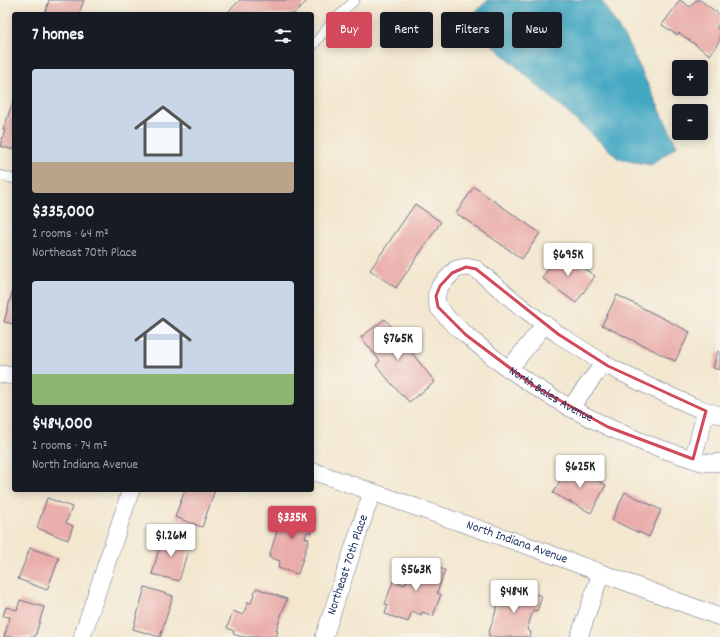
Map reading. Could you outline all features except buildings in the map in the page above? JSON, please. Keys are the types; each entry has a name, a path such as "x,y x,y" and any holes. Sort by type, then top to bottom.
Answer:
{"street":[{"name":"North Bales Avenue","path":"545,324 520,306 476,269 466,267 456,269 440,286 436,296 438,307 450,321 466,335 499,362 570,408 647,444 701,462 720,462"},
{"path":"509,369 545,324 604,363 650,387 713,413 693,459"},
{"path":"570,408 604,363"},
{"path":"0,374 12,376"},
{"name":"North Indiana Avenue","path":"314,472 534,548 720,617"},
{"path":"82,637 130,492"},
{"name":"Northeast 70th Place","path":"324,637 372,492"},
{"path":"579,637 601,573"}],"lane":[{"path":"314,44 330,24 355,0"},
{"path":"0,175 12,178"}],"highlighted area":[{"path":"466,267 476,269 558,334 608,366 706,411 693,459 608,427 534,386 466,335 438,307 436,296 440,286 452,273"}],"water":[{"path":"488,0 601,0 629,45 672,135 672,140 674,140 677,146 651,165 619,159 496,48 504,48 504,12 475,12"}]}
